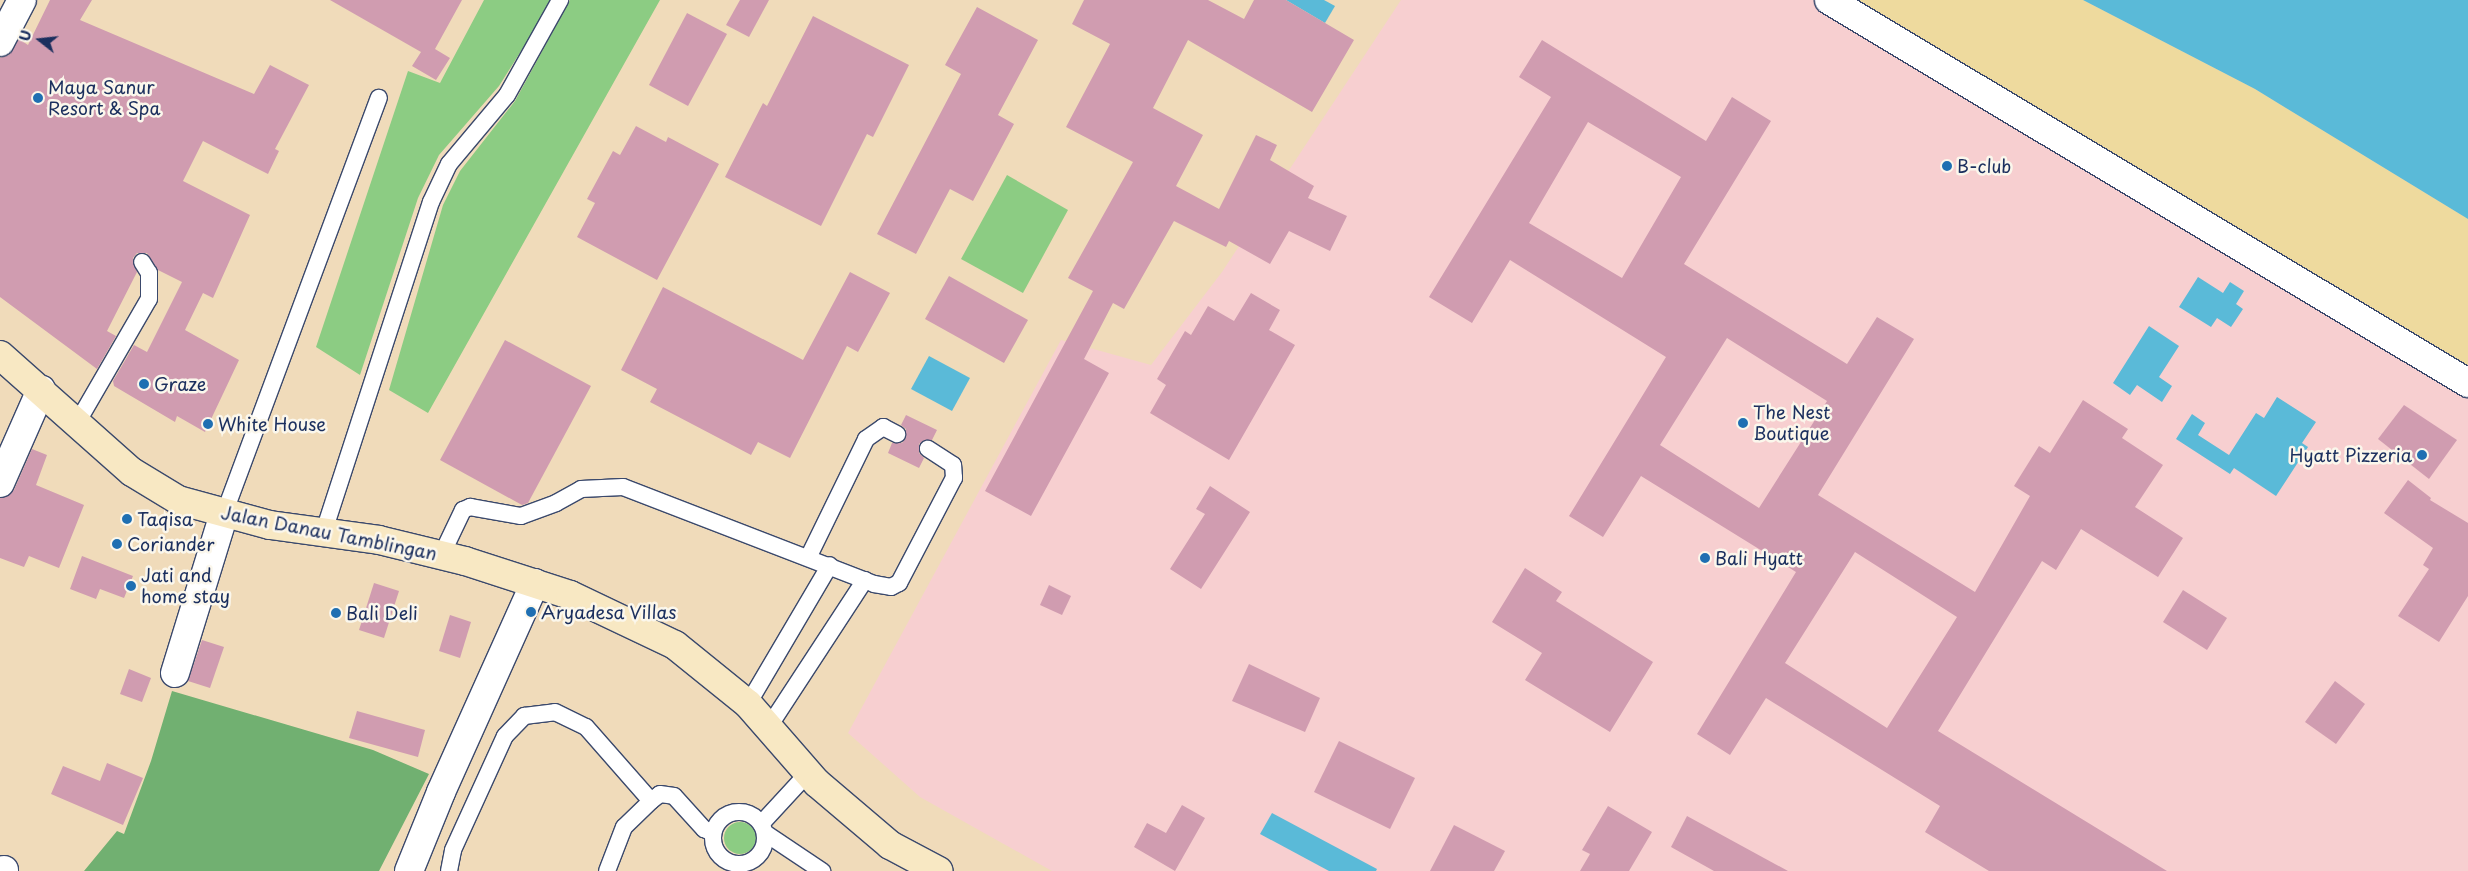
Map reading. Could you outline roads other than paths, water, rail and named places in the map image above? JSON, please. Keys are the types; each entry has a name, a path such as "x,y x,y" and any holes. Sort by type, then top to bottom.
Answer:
{"street":[{"path":"0,42 22,0"},
{"path":"1829,0 2468,383"},
{"name":"Jalan Danau Tamblingan","path":"0,355 151,486 178,500 270,525 324,531 442,554 535,583 621,617 675,645 748,704 808,773 890,845 938,871"},
{"path":"0,483 41,390"},
{"path":"175,673 224,514"},
{"path":"409,871 441,792 535,583"}],"lane":[{"path":"324,531 431,202 448,164 508,95 560,0"},
{"path":"224,514 379,98"},
{"path":"78,423 149,299 149,273 142,262"},
{"path":"809,556 866,439 883,427 897,434"},
{"path":"442,554 463,510 470,508 521,516 556,503 581,489 615,487 809,556 865,580 891,587 900,583 954,478 953,465 928,449"},
{"path":"748,704 830,565"},
{"path":"768,728 865,580"},
{"path":"449,871 454,850 505,736 524,716 555,712 586,727 651,801"},
{"path":"808,773 763,828 761,853 744,865 729,862 717,853 713,833 717,824 734,812 744,812 763,828 822,871"},
{"path":"607,871 624,827 660,794 674,796 704,828 713,833"}],"water":[{"path":"1286,0 1324,0 1335,6 1325,23"},
{"path":"2083,0 2468,0 2468,219 2255,89"},
{"path":"2198,277 2223,293 2230,282 2244,291 2236,304 2243,309 2231,327 2217,318 2211,327 2179,307"},
{"path":"2149,326 2179,346 2159,377 2172,386 2162,402 2137,385 2130,395 2113,383"},
{"path":"929,356 970,378 952,411 911,389"},
{"path":"2277,397 2316,422 2302,443 2308,447 2276,496 2234,468 2230,474 2176,439 2192,414 2205,423 2198,435 2229,455 2256,413 2264,418"},
{"path":"1272,813 1377,869 1376,871 1329,871 1260,834"}],"place":[{"name":"Maya Sanur Resort & Spa","path":"38,98"},
{"name":"B-club","path":"1947,166"},
{"name":"Graze","path":"144,384"},
{"name":"The Nest Boutique","path":"1743,423"},
{"name":"White House","path":"208,424"},
{"name":"Hyatt Pizzeria","path":"2422,455"},
{"name":"Taqisa","path":"127,519"},
{"name":"Coriander","path":"117,544"},
{"name":"Bali Hyatt","path":"1705,558"},
{"name":"Jati and home stay","path":"131,586"},
{"name":"Aryadesa Villas","path":"531,612"},
{"name":"Bali Deli","path":"336,613"}]}
